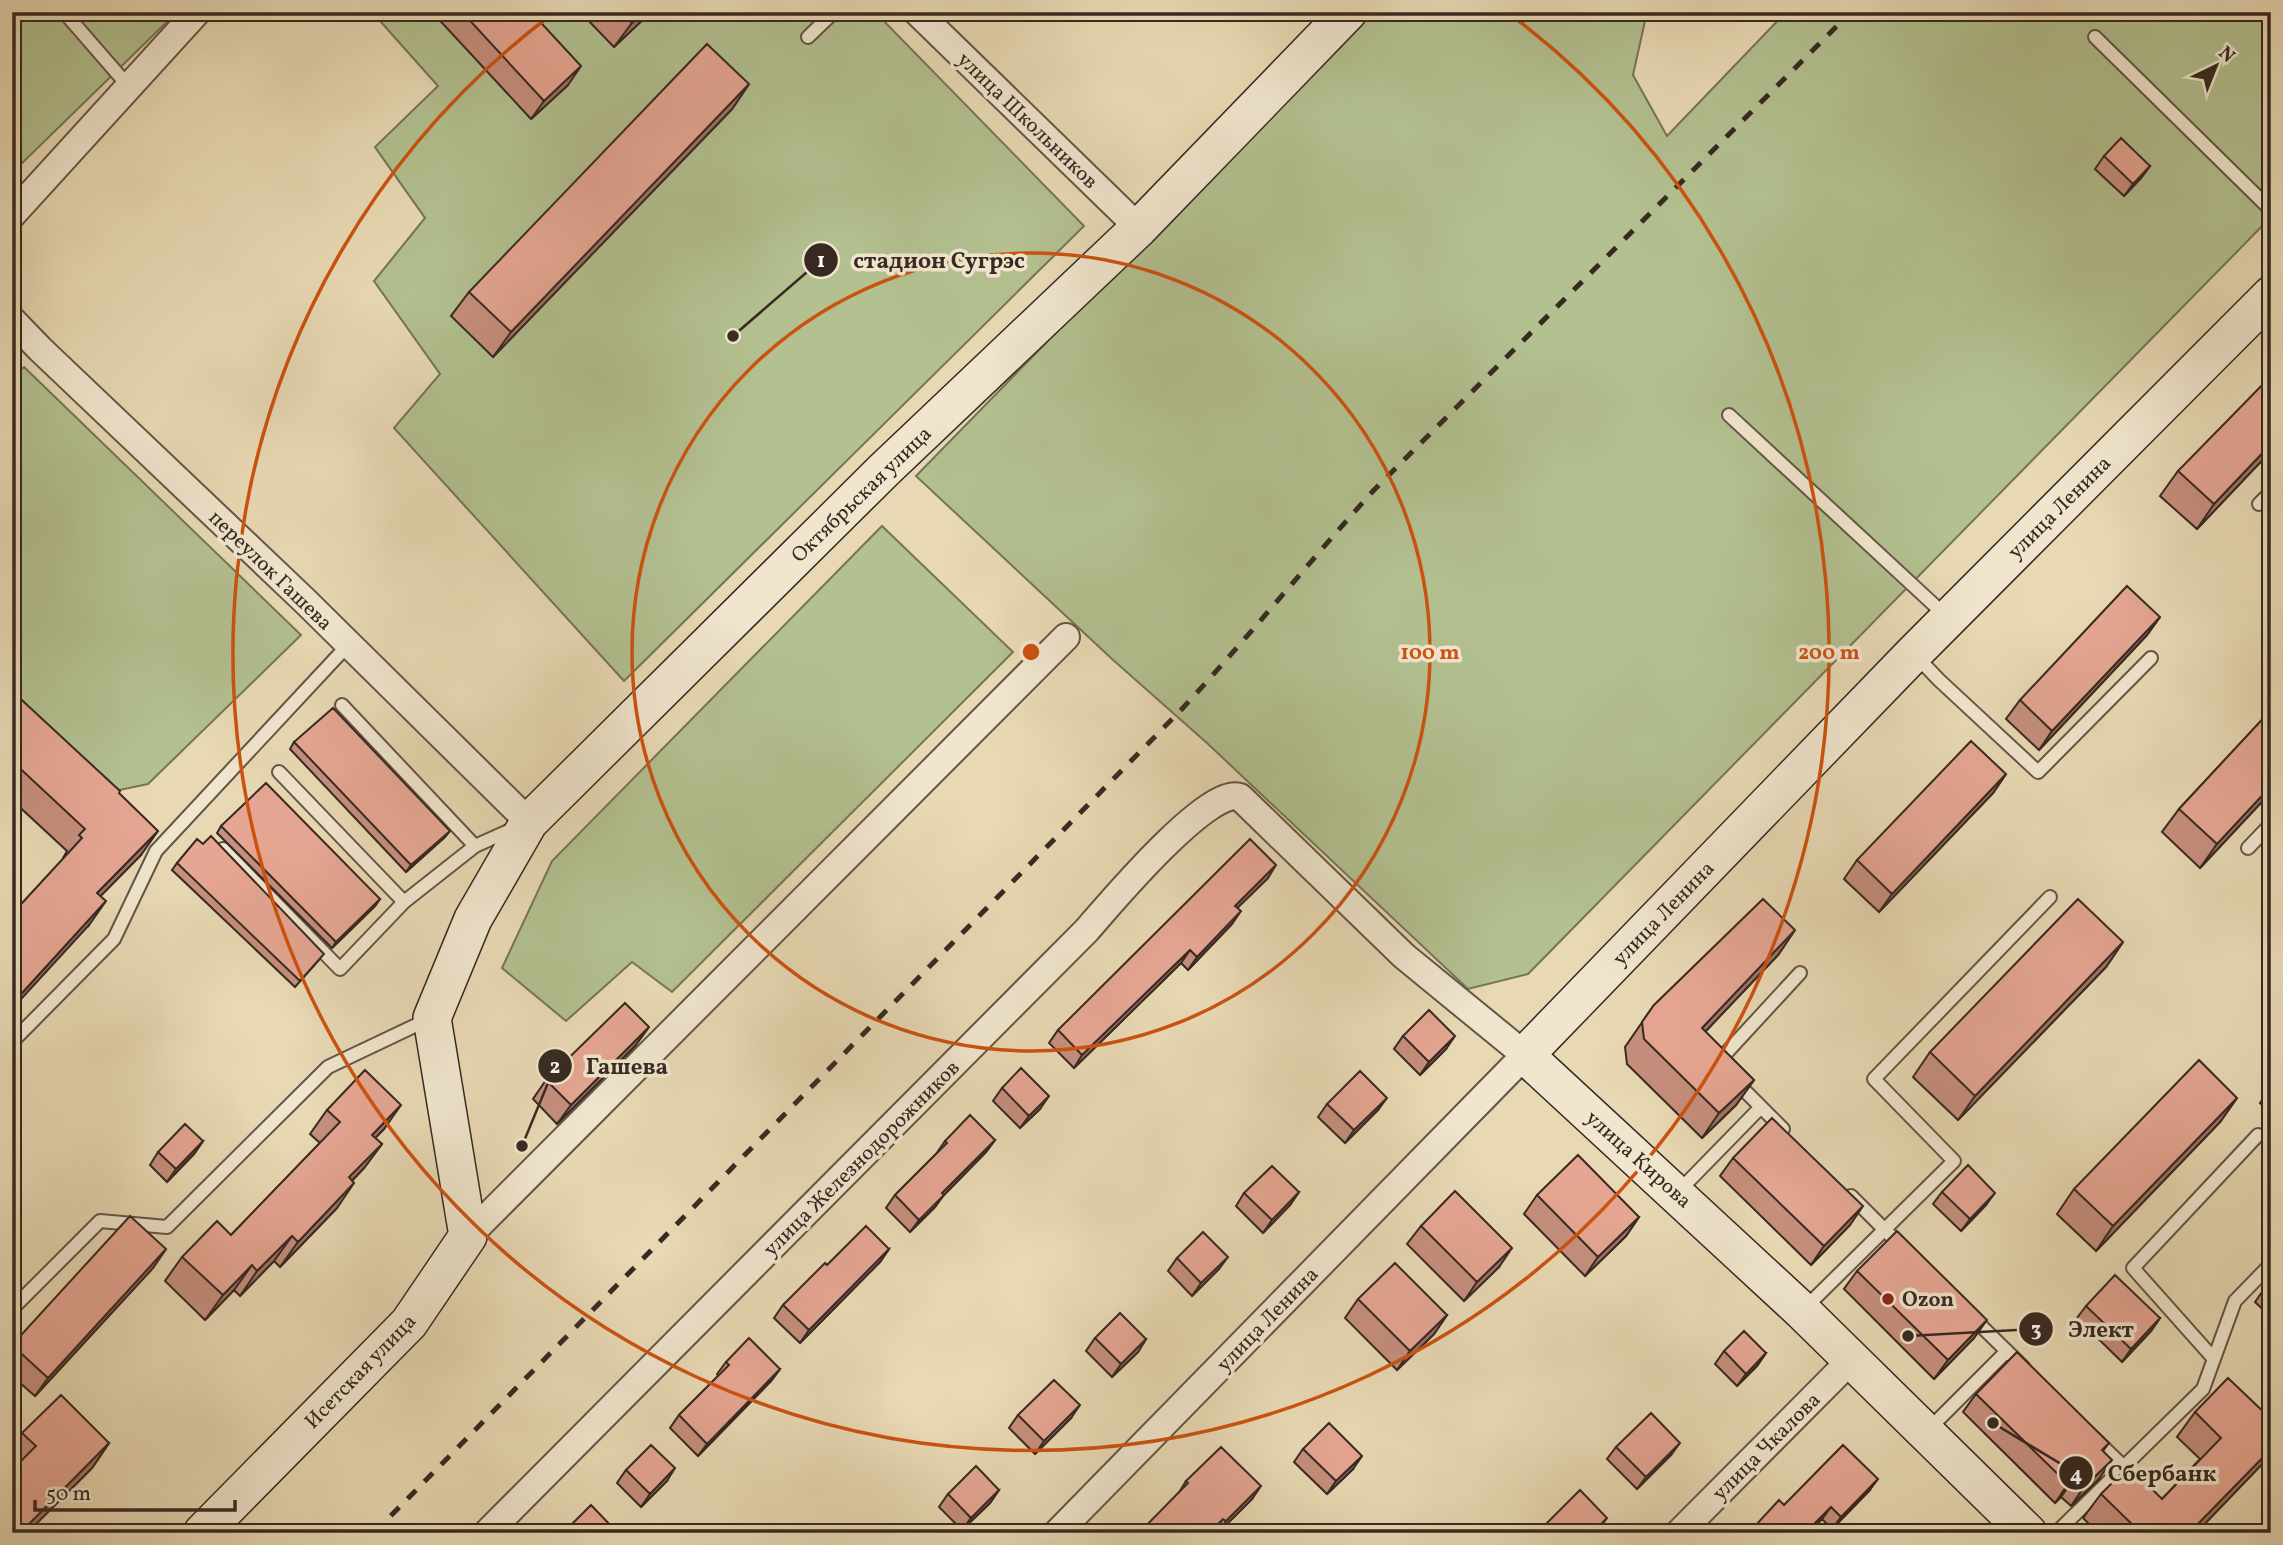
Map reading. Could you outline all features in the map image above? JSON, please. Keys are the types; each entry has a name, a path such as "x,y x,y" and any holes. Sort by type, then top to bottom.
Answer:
{"street":[{"path":"12,215 197,12"},
{"name":"улица Школьников","path":"917,12 1139,228"},
{"name":"Октябрьская улица","path":"432,1018 473,919 529,822 884,470 1139,228 1349,12"},
{"name":"улица Ленина","path":"1057,1533 1914,653 2271,295"},
{"name":"переулок Гашева","path":"12,320 529,822"},
{"path":"468,1236 1066,637"},
{"name":"улица Железнодорожников","path":"487,1533 1087,930 1152,856 1221,801 1235,795 1240,797"},
{"name":"улица Кирова","path":"1240,797 1404,956 1525,1055 1676,1193 1852,1359 2028,1533"},
{"path":"432,1018 468,1236"},
{"name":"Исетская улица","path":"202,1533 409,1323 468,1236"},
{"name":"улица Чкалова","path":"1679,1533 1852,1359"}],"lane":[{"path":"64,12 130,88"},
{"path":"808,37 834,12"},
{"path":"2095,37 2271,210"},
{"path":"1729,415 1949,618"},
{"path":"2259,504 2271,492"},
{"path":"12,1042 114,939 151,846 348,645"},
{"path":"1914,653 1939,680 2038,772 2151,658"},
{"path":"342,705 475,846"},
{"path":"279,772 404,902"},
{"path":"215,841 340,969 404,902 475,846 529,822"},
{"path":"2248,848 2271,824"},
{"path":"1802,1311 1954,1161 1874,1079 2050,897"},
{"path":"1790,1135 1717,1063 1800,973"},
{"path":"12,1309 100,1221 167,1227 328,1067 432,1018"},
{"path":"1676,1193 1761,1107"},
{"path":"2214,1359 2133,1268 2258,1135"},
{"path":"1837,1183 1913,1258"},
{"path":"2056,1533 2203,1388 2235,1301 2271,1264"},
{"path":"1960,1304 2036,1380"},
{"path":"1926,1432 2007,1351"},
{"path":"2085,1428 2124,1467"}],"green space":[{"path":"12,12 177,12 12,173"},
{"path":"372,12 875,12 1084,226 624,681 394,428 440,374 374,281 425,218 375,147 438,86"},
{"path":"1369,12 1647,12 1633,75 1667,136 1786,12 2271,12 2271,217 1528,974 1468,989 1207,743 1112,659 916,476"},
{"path":"24,367 301,635 148,784 115,791 12,691 12,378"},
{"path":"882,526 1013,652 672,992 632,962 566,1021 502,968 552,861"}],"building":[{"path":"462,12 531,12 581,66 544,101"},
{"path":"621,12 643,12 632,23"},
{"path":"707,44 749,84 511,332 469,292"},
{"path":"2121,138 2150,166 2133,184 2104,156"},
{"path":"2271,376 2271,444 2214,504 2178,471"},
{"path":"2127,586 2160,617 2052,731 2020,700"},
{"path":"12,691 120,791 119,793 158,831 97,893 106,901 12,1004 12,914 82,838 79,835 85,829 12,761"},
{"path":"333,708 450,831 411,865 294,742"},
{"path":"2271,710 2271,786 2217,844 2179,809"},
{"path":"1971,741 2006,774 1892,894 1857,860"},
{"path":"266,783 380,899 336,942 221,826"},
{"path":"211,836 324,954 300,981 177,863 197,839 203,844"},
{"path":"1250,839 1276,865 1235,906 1241,911 1197,957 1190,950 1082,1055 1058,1030"},
{"path":"1763,899 1795,930 1702,1028 1754,1080 1719,1113 1644,1039 1642,1022 1654,1005"},
{"path":"2078,899 2123,942 1975,1096 1930,1052"},
{"path":"625,1003 649,1027 571,1105 546,1080"},
{"path":"1429,1010 1455,1036 1429,1062 1403,1036"},
{"path":"2199,1060 2237,1098 2113,1226 2074,1189"},
{"path":"1021,1068 1049,1096 1029,1116 1002,1088"},
{"path":"365,1070 401,1105 372,1135 382,1144 349,1177 354,1183 298,1242 292,1236 257,1271 252,1265 223,1295 182,1257 217,1221 231,1235 340,1122 327,1110"},
{"path":"1360,1071 1387,1098 1354,1130 1327,1104"},
{"path":"970,1115 995,1140 919,1220 895,1195 947,1143 945,1141"},
{"path":"1772,1118 1863,1206 1824,1246 1733,1158"},
{"path":"185,1124 203,1141 176,1169 158,1152"},
{"path":"1578,1155 1639,1217 1598,1257 1537,1195"},
{"path":"1968,1165 1995,1193 1970,1219 1942,1192"},
{"path":"1272,1166 1299,1192 1272,1220 1244,1193"},
{"path":"1455,1191 1512,1248 1477,1282 1421,1226"},
{"path":"130,1216 166,1249 48,1378 12,1345"},
{"path":"866,1226 889,1249 809,1330 783,1305"},
{"path":"1897,1231 1987,1320 1948,1360 1857,1271"},
{"path":"1203,1232 1228,1257 1201,1283 1177,1258"},
{"path":"1395,1263 1447,1315 1410,1351 1358,1299"},
{"path":"2115,1275 2160,1318 2131,1349 2086,1306"},
{"path":"1120,1313 1146,1339 1121,1364 1095,1338"},
{"path":"1744,1331 1766,1353 1746,1374 1724,1351"},
{"path":"749,1338 780,1369 707,1444 679,1415 729,1365 726,1362"},
{"path":"2017,1352 2109,1443 2102,1450 2112,1460 2084,1487 2074,1478 2068,1484 1976,1394"},
{"path":"2228,1378 2271,1419 2271,1449 2189,1533 2141,1533 2101,1494 2129,1466 2162,1499 2221,1438 2195,1412"},
{"path":"1054,1380 1080,1405 1044,1441 1018,1415"},
{"path":"61,1395 109,1443 20,1533 12,1533 12,1470 36,1446 22,1433"},
{"path":"1651,1413 1680,1443 1646,1477 1616,1447"},
{"path":"1329,1423 1362,1456 1336,1481 1303,1449"},
{"path":"651,1445 675,1468 650,1494 626,1470"},
{"path":"1843,1445 1878,1479 1841,1517 1831,1507 1805,1533 1762,1533 1755,1526 1779,1500 1784,1505"},
{"path":"1221,1447 1261,1486 1226,1521 1223,1519 1209,1533 1139,1533 1188,1483 1186,1481"},
{"path":"976,1466 999,1490 971,1518 948,1494"},
{"path":"1580,1490 1607,1518 1592,1533 1537,1533"},
{"path":"591,1505 614,1529 611,1533 575,1533 569,1527"}],"railway":[{"path":"374,1533 1180,711 1374,490 1851,12"}],"place":[{"name":"стадион Сугрэс","path":"733,336"},
{"name":"Гашева","path":"522,1146"},
{"name":"Ozon","path":"1888,1299"},
{"name":"Элект","path":"1908,1336"},
{"name":"Сбербанк","path":"1993,1423"}]}
